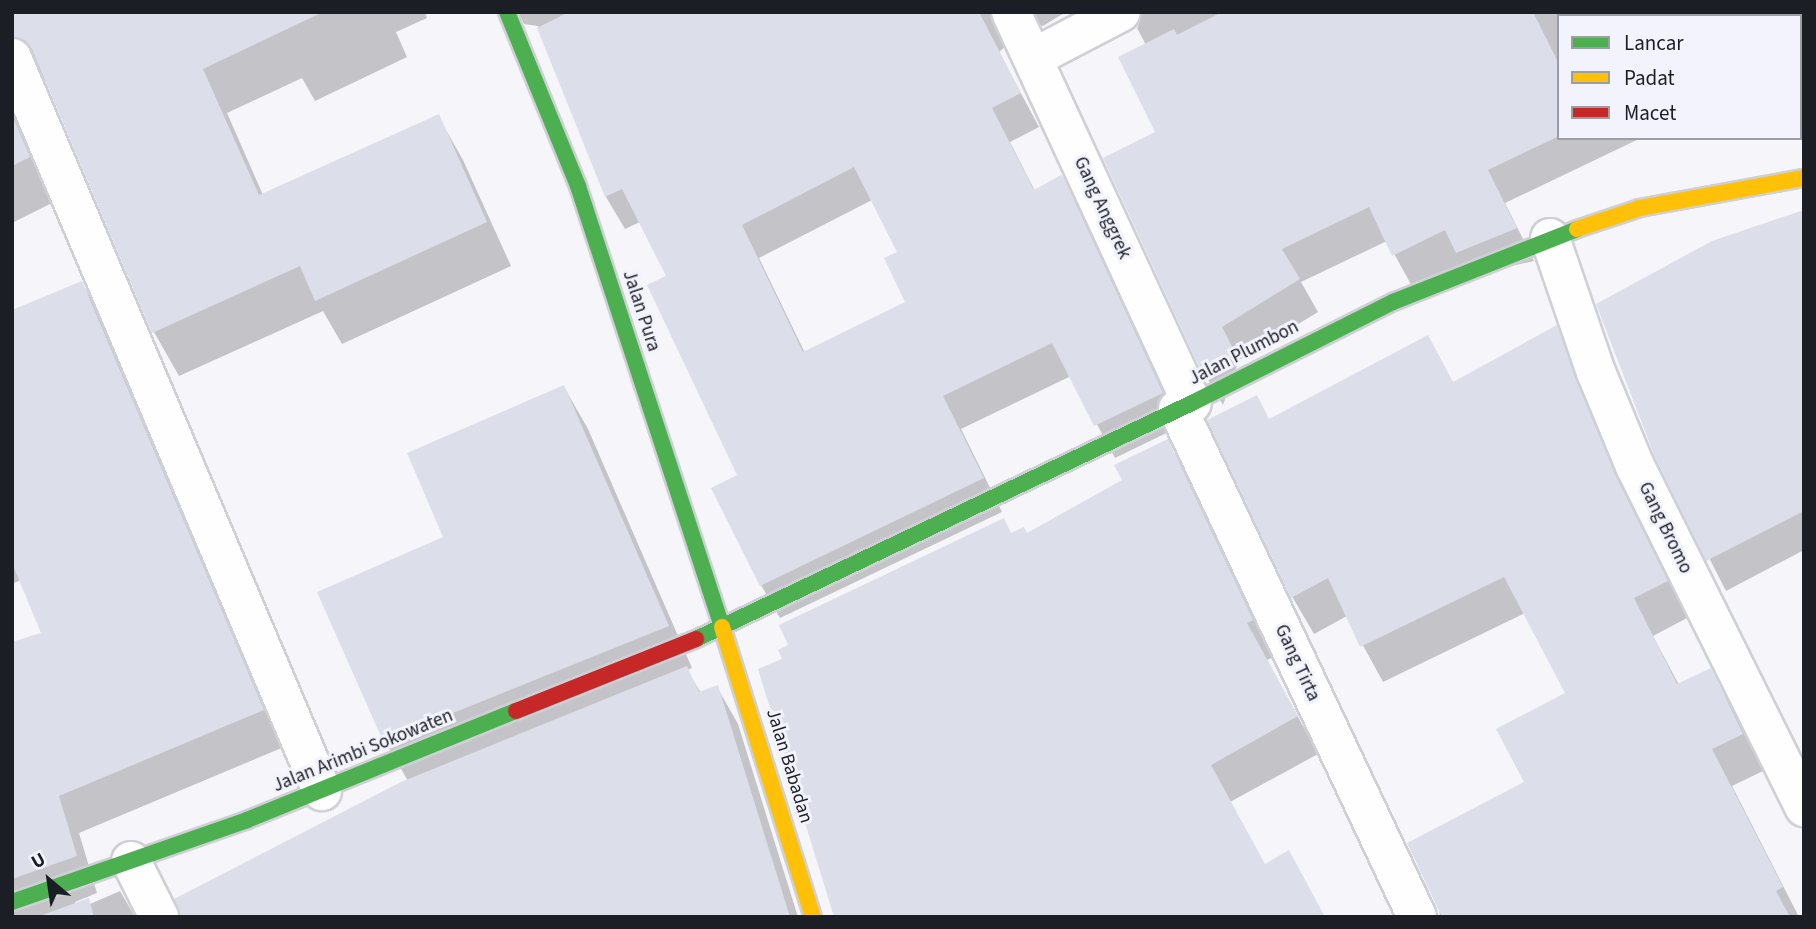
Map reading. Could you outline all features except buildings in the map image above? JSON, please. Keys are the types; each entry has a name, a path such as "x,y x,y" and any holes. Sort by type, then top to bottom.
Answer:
{"street":[{"name":"Jalan Pura","path":"508,12 578,186 725,626"},
{"name":"Gang Anggrek","path":"1011,12 1185,406"},
{"path":"1033,58 1121,12"},
{"path":"12,58 322,791"},
{"name":"Jalan Plumbon","path":"725,626 1185,406 1393,302 1550,238 1640,208 1804,178"},
{"name":"Gang Bromo","path":"1550,238 1595,372 1635,466 1804,807"},
{"name":"Gang Tirta","path":"1185,406 1417,917"},
{"name":"Jalan Arimbi Sokowaten","path":"12,902 322,791 725,626"},
{"name":"Jalan Babadan","path":"725,626 813,917"},
{"path":"131,861 159,917"}],"traffic: fast":[{"path":"507,12 578,186 722,627"},
{"path":"696,639 1192,403 1393,302 1577,229"},
{"path":"12,902 247,820 516,711"}],"traffic: slow":[{"path":"1577,229 1640,208 1804,178"},
{"path":"722,627 813,917"}],"traffic: jam":[{"path":"516,711 696,639"}]}
